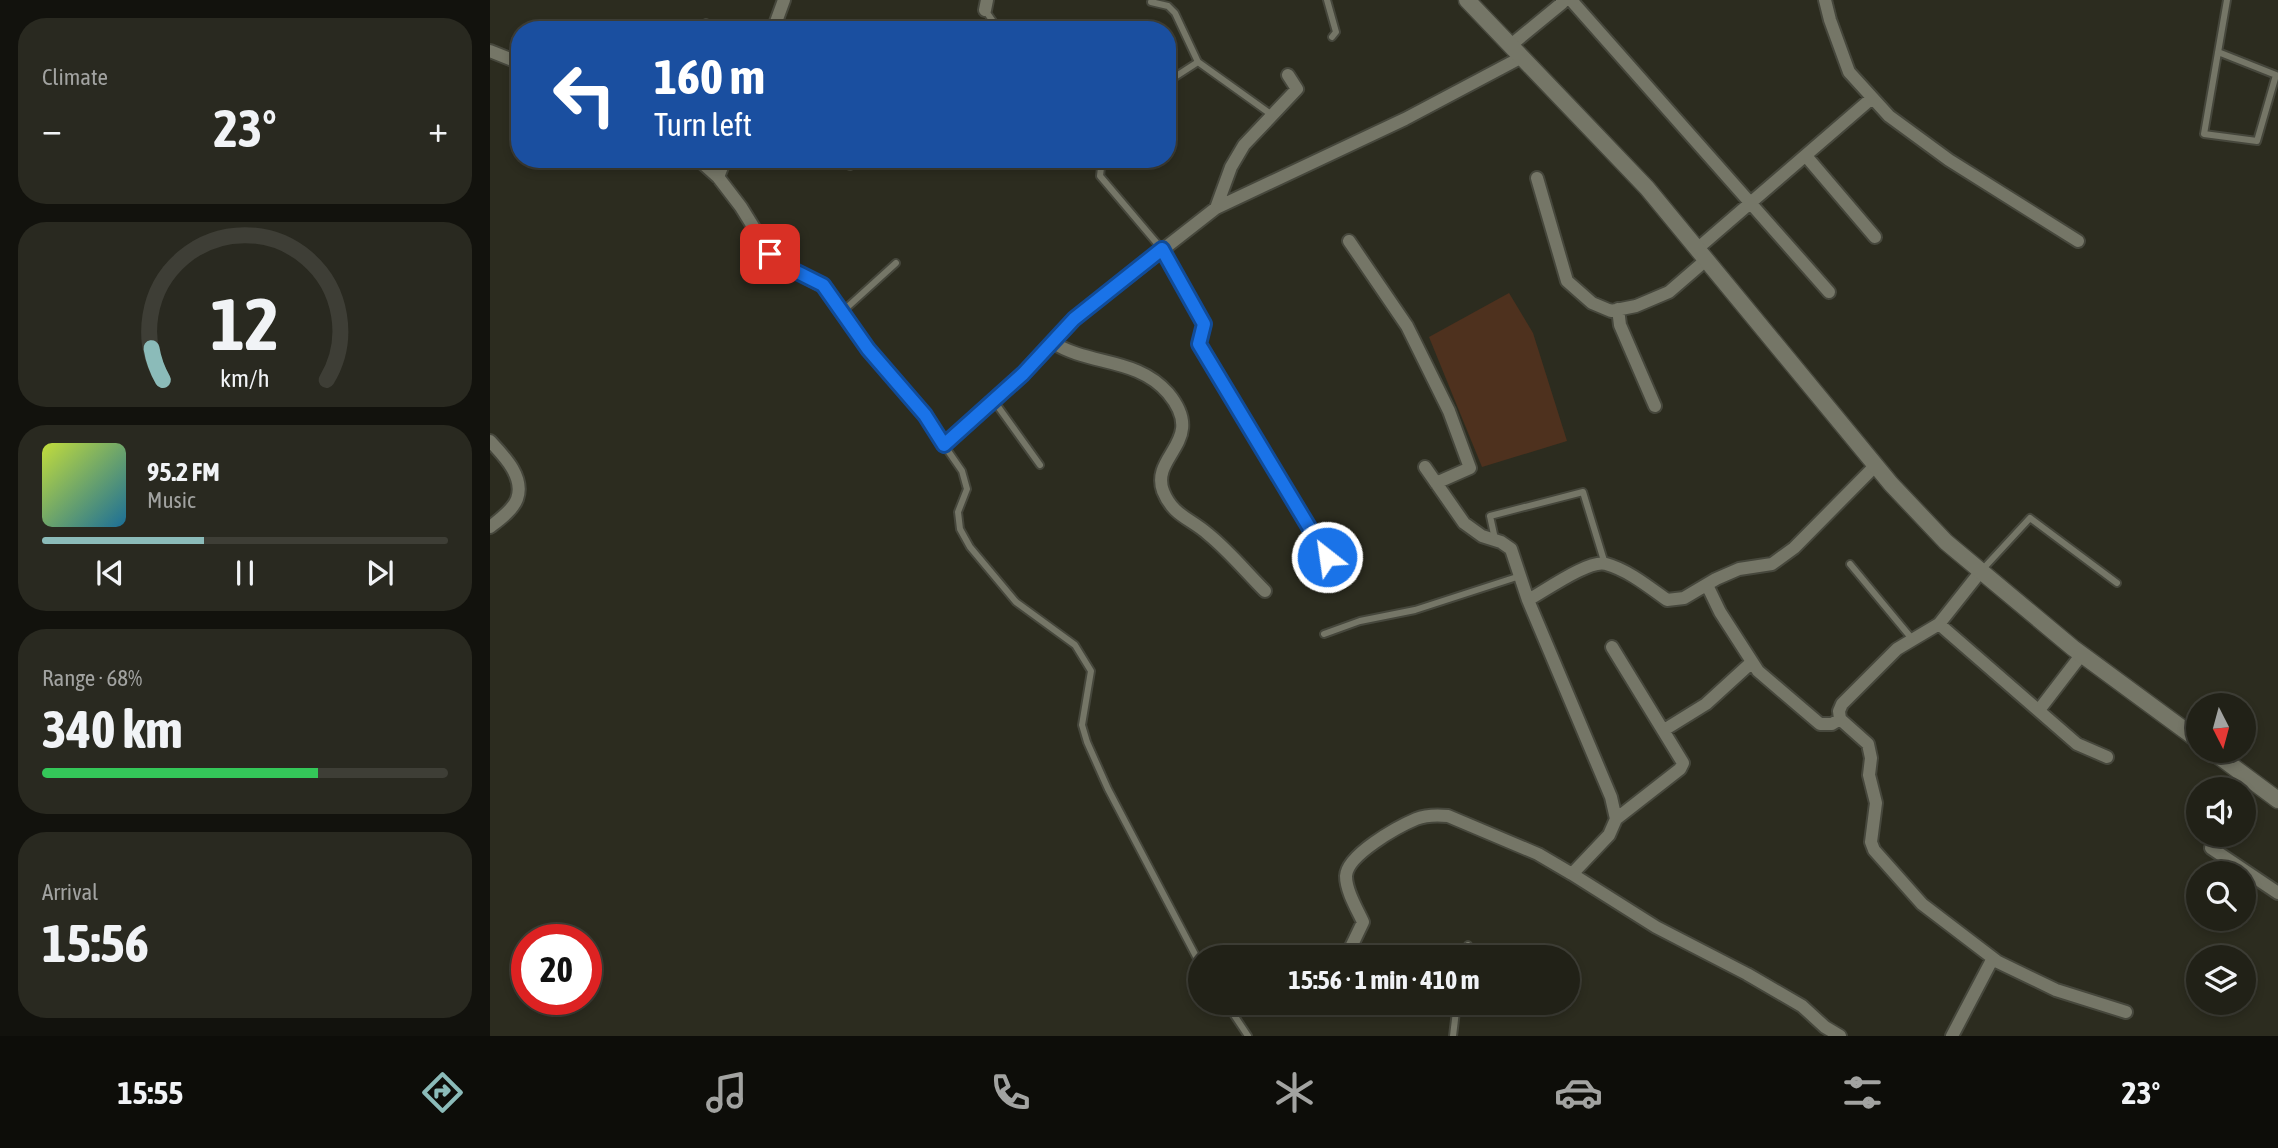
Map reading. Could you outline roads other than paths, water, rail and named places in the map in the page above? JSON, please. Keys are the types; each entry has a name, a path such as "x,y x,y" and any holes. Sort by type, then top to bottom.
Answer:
{"street":[{"path":"776,21 784,0"},
{"path":"1467,0 1647,188 1876,465 1946,542 2082,654 2186,731"},
{"path":"708,168 741,207 770,254 789,268 823,285 868,349 925,415 944,445 1023,374 1074,319 1216,208 1405,119 1516,51 1562,0"},
{"path":"1571,0 1829,292"},
{"path":"1825,0 1849,72 1889,116 1950,160 2078,241"},
{"path":"490,51 511,59"},
{"path":"1216,208 1231,167 1244,145 1297,89 1288,75"},
{"path":"1537,177 1567,281 1592,303 1611,311 1636,306 1669,292 1750,202 1872,98"},
{"path":"1806,156 1875,237"},
{"path":"718,177 722,168"},
{"path":"1349,241 1407,326 1449,411 1470,468 1436,483"},
{"path":"1618,310 1620,325 1655,406"},
{"path":"1052,342 1065,350 1125,365 1146,374 1167,393 1181,415 1183,432 1161,475 1163,489 1175,512 1208,533 1265,591"},
{"path":"490,441 515,472 517,484 517,499 490,527"},
{"path":"1528,600 1592,564 1605,564 1643,583 1668,600 1684,598 1739,569 1772,564 1794,548 1876,465"},
{"path":"1425,467 1464,523 1482,536 1511,549 1528,600 1611,797 1616,819"},
{"path":"1981,571 1939,624 1898,649 1842,704 1839,711 1840,719 1868,744 1871,758 1869,775 1876,803 1871,842 1874,850 1922,904 1993,958 2056,990 2126,1012"},
{"path":"1707,584 1720,612 1758,671 1820,724 1832,724 1840,719"},
{"path":"1939,624 2077,744 2107,757"},
{"path":"1572,873 1609,835 1616,819 1680,769 1683,763 1612,647"},
{"path":"2039,710 2082,654"},
{"path":"1664,730 1706,704 1752,662"},
{"path":"2228,763 2278,800"},
{"path":"1352,945 1363,922 1346,877 1349,863 1366,848 1416,819 1448,816 1538,854 1572,873 1656,927 1802,1006 1825,1027 1840,1036"},
{"path":"2211,848 2278,893"},
{"path":"1952,1036 1993,958"}],"lane":[{"path":"1327,0 1336,32 1332,37"},
{"path":"2218,52 2276,75 2258,141 2204,134 2218,52 2227,0"},
{"path":"1151,2 1168,6 1175,13 1198,62 1272,115"},
{"path":"986,5 994,21"},
{"path":"1176,76 1198,62"},
{"path":"1101,168 1100,176 1162,249 1204,324 1199,344 1327,557"},
{"path":"842,312 896,263"},
{"path":"993,401 1040,465"},
{"path":"944,445 962,471 967,489 958,512 960,529 970,547 1016,602 1075,645 1088,664 1091,671 1082,724 1087,742 1114,800 1190,945"},
{"path":"1496,540 1490,516 1583,492 1605,564"},
{"path":"1981,571 2030,518 2117,583"},
{"path":"1850,564 1913,640"},
{"path":"1324,634 1360,621 1415,610 1520,576"},
{"path":"1234,1015 1248,1036"},
{"path":"1453,1036 1456,1015"}]}
